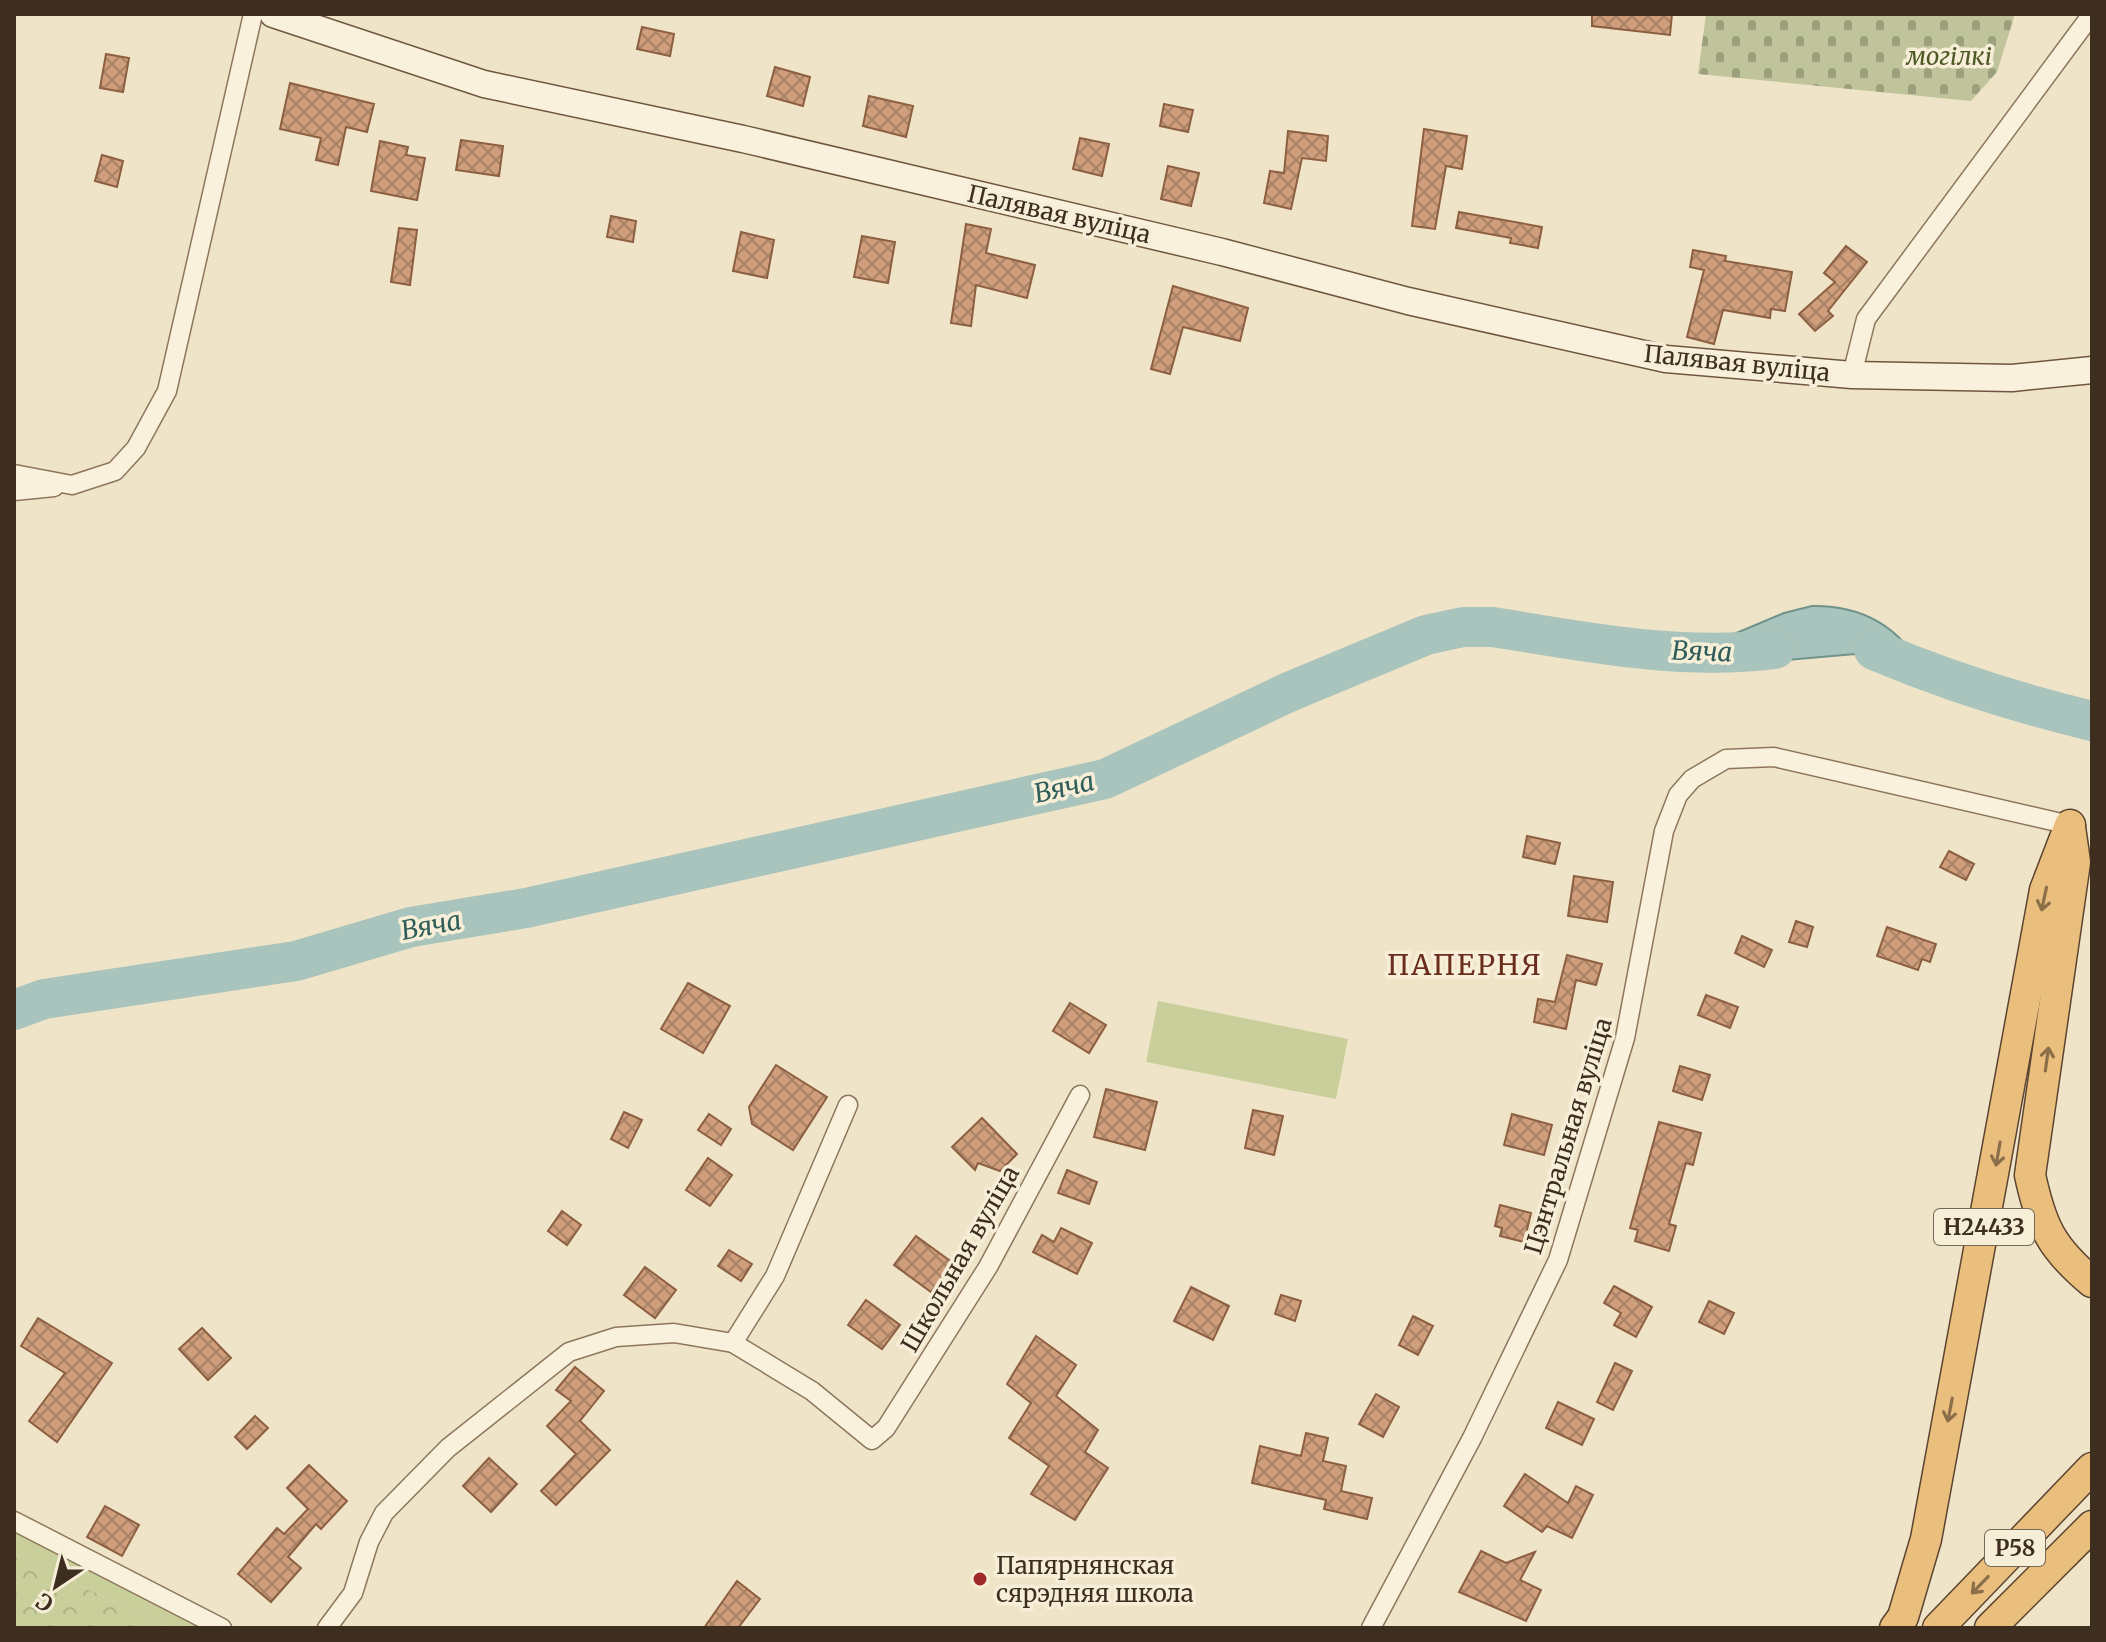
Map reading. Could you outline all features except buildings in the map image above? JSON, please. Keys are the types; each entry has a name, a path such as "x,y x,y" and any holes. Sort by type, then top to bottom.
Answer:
{"highway":[{"name":"Н24433","path":"2081,828 2030,1175 2040,1221 2063,1258 2092,1282"},
{"name":"Н24433","path":"1895,1628 1903,1617 1926,1539 2045,890 2081,828"},
{"name":"Н24433","path":"2066,927 2092,888"},
{"name":"Р58","path":"1938,1628 2092,1468"},
{"name":"Р58","path":"1990,1628 2092,1526"}],"main road":[{"name":"Палявая вуліца","path":"273,14 484,84 774,146 1666,359 1852,375 2012,378 2092,370"}],"street":[{"path":"14,491 72,485 115,471 136,448 167,391 253,14"},
{"path":"1852,375 1866,319 2092,14"},
{"path":"14,474 72,485"},
{"name":"Цэнтральная вуліца","path":"1371,1628 1472,1438 1558,1260 1625,1038 1664,831 1678,795 1706,768 1745,756 1825,766 2081,828"},
{"name":"Школьная вуліца","path":"733,1343 812,1391 872,1440 886,1428 988,1267 1080,1095"},
{"path":"327,1628 353,1593 369,1542 384,1513 448,1448 569,1352 616,1337 674,1333 733,1343 775,1276 848,1105"},
{"path":"14,1521 222,1628"}],"green space":[{"name":"могілкі","path":"1706,14 2015,14 1997,72 1971,101 1698,74"},
{"path":"1158,1001 1348,1039 1336,1099 1146,1062"},
{"path":"14,1521 222,1628 170,1628 14,1554"},
{"path":"14,1554 170,1628 14,1628"}],"water":[{"path":"1812,606 1847,610 1878,622 1903,642 1923,671 1855,654 1764,662 1729,655 1689,653 1784,613"}],"waterway":[{"name":"Вяча","path":"14,1010 44,999 296,961 411,927 526,908 1105,779 1289,692 1426,635 1463,627 1493,627 1598,644 1669,651 1704,653 1775,649"},
{"name":"Вяча","path":"1874,650 1982,690 2092,721"}],"place":[{"name":"Папярнянская сярэдняя школа","path":"980,1579"}],"district":[{"name":"ПАПЕРНЯ","path":"1465,965"}]}
